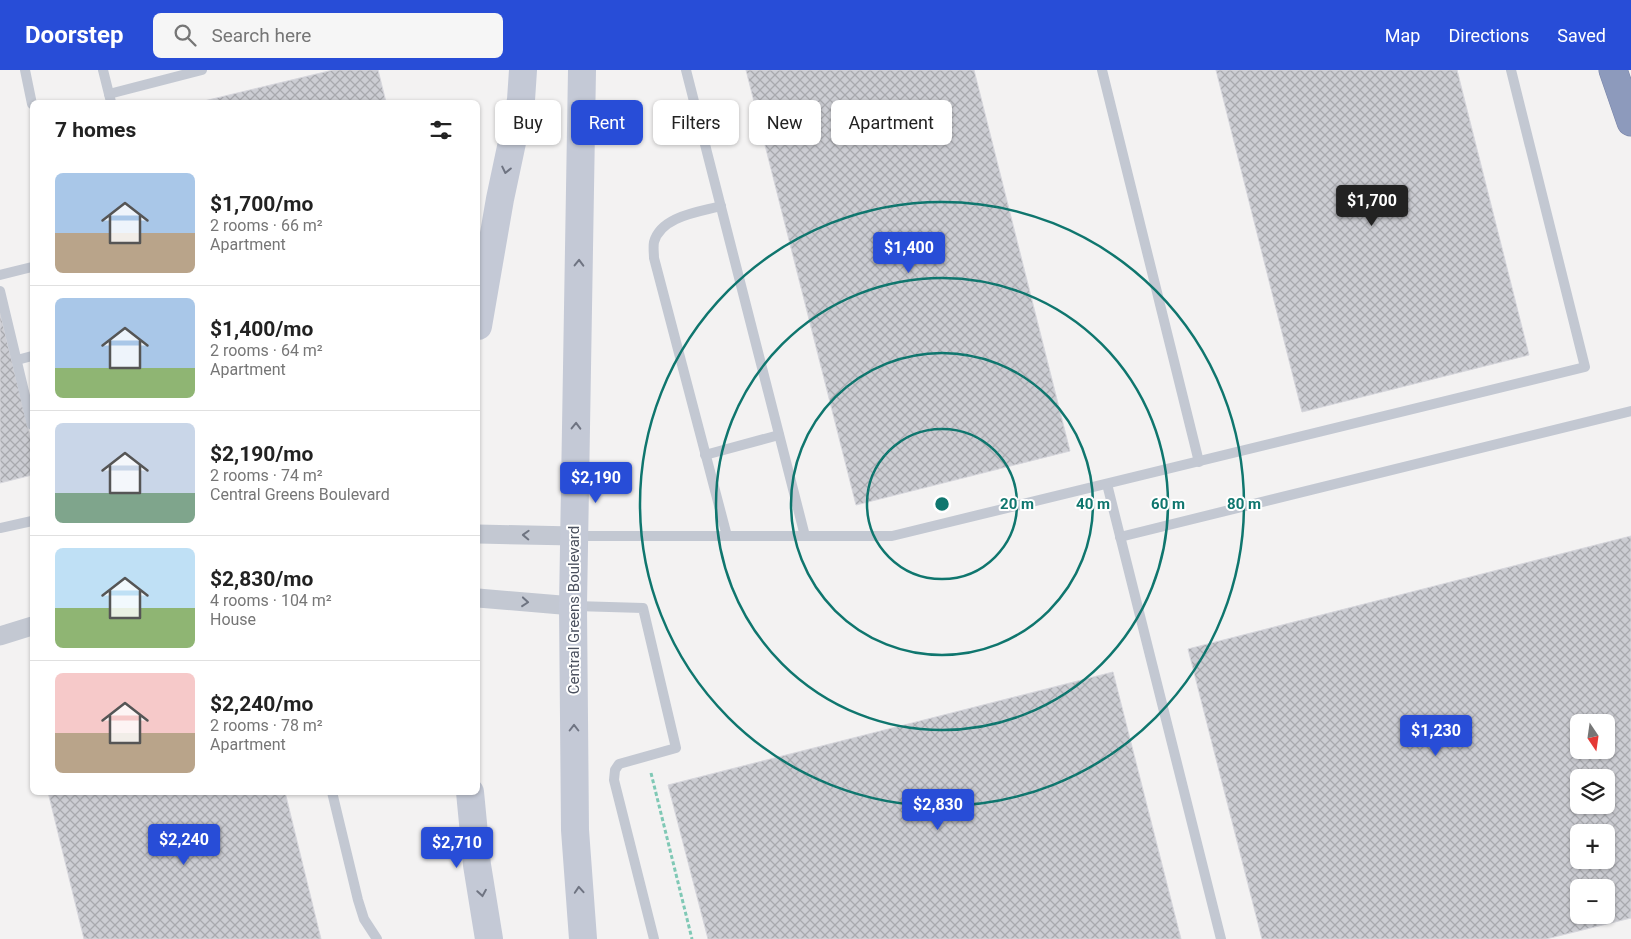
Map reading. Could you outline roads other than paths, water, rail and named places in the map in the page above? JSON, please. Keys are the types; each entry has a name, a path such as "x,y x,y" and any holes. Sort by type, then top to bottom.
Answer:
{"highway":[{"path":"1612,70 1631,122"}],"street":[{"path":"480,314 500,199 521,100 523,70"},
{"name":"Central Greens Boulevard","path":"582,70 574,606 575,830 583,939"},
{"path":"480,534 574,536"},
{"path":"480,598 574,606"},
{"path":"0,636 30,627"},
{"path":"470,795 489,939"}],"lane":[{"path":"24,70 31,100"},
{"path":"102,70 110,98 202,70"},
{"path":"686,70 805,536"},
{"path":"1102,70 1198,462"},
{"path":"574,536 892,536 1585,367 1511,70"},
{"path":"721,206 674,219 661,228 654,242 654,258 727,536"},
{"path":"0,275 30,268"},
{"path":"0,291 30,416"},
{"path":"17,360 30,357"},
{"path":"1120,537 1631,411"},
{"path":"705,455 779,434"},
{"path":"1107,484 1221,939"},
{"path":"0,528 30,521"},
{"path":"574,606 643,608 676,748 619,764 615,770 614,780 654,939"},
{"path":"333,795 358,900 364,919 377,939"}]}
